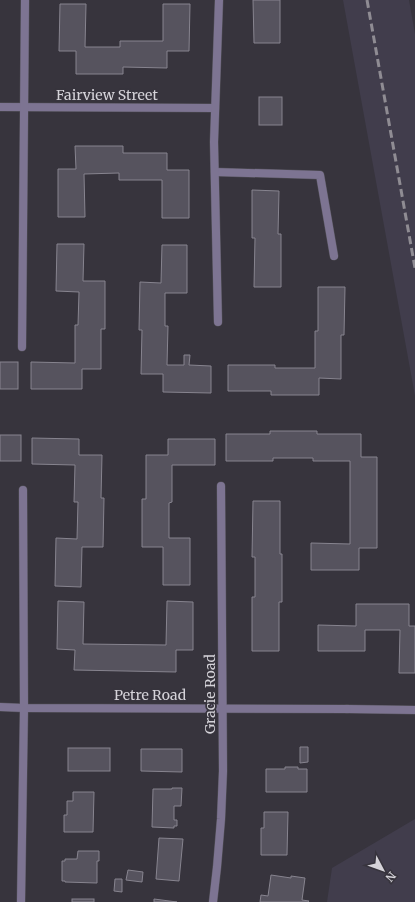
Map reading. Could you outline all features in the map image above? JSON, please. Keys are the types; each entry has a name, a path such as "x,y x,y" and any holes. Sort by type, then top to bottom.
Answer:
{"street":[{"path":"22,347 25,0"},
{"path":"218,322 214,142 219,0"},
{"name":"Fairview Street","path":"0,107 215,108"},
{"path":"215,172 320,175 334,256"},
{"name":"Gracie Road","path":"213,902 221,819 223,708 221,486"},
{"path":"21,902 24,708 23,490"},
{"name":"Petre Road","path":"0,707 415,710"}],"shaded area":[{"path":"343,0 409,0 415,34 415,396"},
{"path":"415,819 415,902 327,902 332,868"}],"building":[{"path":"253,0 280,0 280,43 254,43"},
{"path":"60,4 86,4 85,47 120,47 120,41 163,41 163,4 190,4 189,51 167,51 167,68 123,67 123,74 76,74 76,51 59,51"},
{"path":"259,97 282,97 282,125 259,125"},
{"path":"75,146 123,146 123,153 167,153 167,170 189,170 189,218 162,218 162,180 119,180 119,173 84,174 85,217 58,217 58,169 76,169"},
{"path":"252,190 279,191 278,234 281,234 281,287 254,287 255,238 252,238"},
{"path":"57,244 84,244 83,281 105,281 105,329 101,329 101,369 82,369 82,389 31,389 31,362 75,363 75,325 78,325 79,292 56,291"},
{"path":"162,245 187,245 187,293 165,293 165,326 168,326 167,365 184,365 184,355 190,355 189,365 211,366 211,393 163,392 163,374 141,374 142,330 139,330 140,282 161,283"},
{"path":"318,287 345,287 344,335 341,335 341,379 319,378 319,395 271,395 271,391 228,391 228,365 275,365 275,368 315,368 315,331 318,331"},
{"path":"0,362 18,362 18,389 0,389"},
{"path":"270,431 317,431 317,434 361,434 361,457 377,457 377,548 359,548 359,570 311,570 311,543 350,544 350,461 313,461 313,458 273,458 273,461 226,461 226,434 270,434"},
{"path":"0,435 21,435 21,461 0,461"},
{"path":"32,438 79,439 79,455 102,455 101,498 104,498 103,547 82,547 81,587 55,586 56,538 77,539 78,502 74,502 75,465 32,464"},
{"path":"168,439 215,439 215,465 172,465 172,502 169,503 169,538 190,538 190,585 163,585 163,547 142,547 142,499 146,499 146,455 168,455"},
{"path":"253,501 280,501 282,602 279,602 279,651 252,651 252,597 255,597 255,557 252,557"},
{"path":"58,601 84,602 83,644 166,645 167,601 193,602 193,650 176,650 176,672 74,670 75,650 57,649"},
{"path":"356,604 409,604 409,626 415,626 415,673 399,673 400,630 365,630 365,651 318,651 318,625 356,626"},
{"path":"300,747 308,747 308,762 300,763"},
{"path":"68,748 110,748 110,771 68,771"},
{"path":"141,749 182,749 182,772 141,771"},
{"path":"285,767 307,769 307,792 266,792 266,769 285,769"},
{"path":"182,788 181,806 174,806 174,820 177,820 177,826 174,826 174,828 152,827 153,789"},
{"path":"73,792 94,792 93,832 64,832 64,815 67,815 67,801 73,801"},
{"path":"264,812 288,812 287,855 261,855 261,828 264,828"},
{"path":"159,838 183,839 179,881 156,879"},
{"path":"78,851 99,851 99,861 97,861 97,883 62,881 62,861 65,861 65,859 77,859"},
{"path":"128,870 143,872 142,882 126,880"},
{"path":"271,875 291,878 291,876 305,878 302,900 309,901 260,902 261,895 268,896"},
{"path":"115,879 122,879 122,892 114,891"},
{"path":"72,899 94,899 94,902 72,902"},
{"path":"154,899 177,902 154,902"}],"railway":[{"path":"367,0 415,268"}]}
